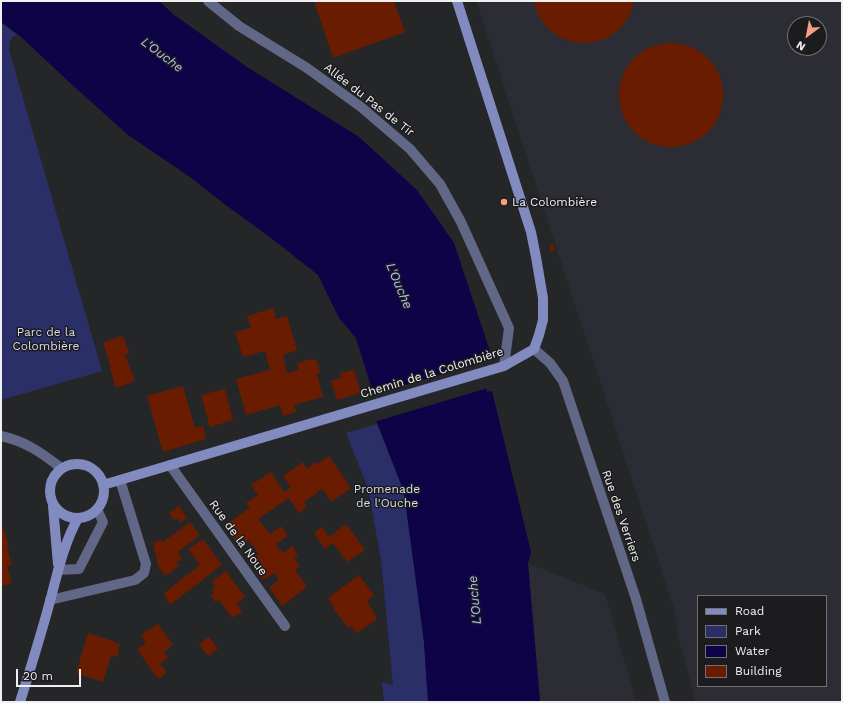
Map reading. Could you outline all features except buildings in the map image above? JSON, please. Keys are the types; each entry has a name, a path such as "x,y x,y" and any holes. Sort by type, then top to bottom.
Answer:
{"street":[{"name":"Allée du Pas de Tir","path":"208,1 239,26 307,68 361,107 410,149 440,184 461,222 509,328 504,366"},
{"path":"457,1 531,232 543,298 543,320 540,335 534,349"},
{"name":"Chemin de la Colombière","path":"103,485 504,366 534,349"},
{"name":"Rue des Verriers","path":"534,349 550,363 562,382 636,600 665,702"},
{"path":"1,436 18,440 31,447 61,468"},
{"path":"53,506 58,511 70,518 85,517 92,514 98,509 103,498 104,491 101,478 90,467 75,463 61,468 52,478 49,492 53,506 58,570"},
{"name":"Rue de la Noue","path":"170,465 285,626"},
{"path":"50,600 135,580 144,573 146,564 120,480"},
{"path":"58,570 79,568 104,522 98,509"},
{"path":"20,702 58,570 72,529 78,518"}],"shaded area":[{"path":"476,1 842,1 842,702 695,702 677,633 676,615"},
{"path":"528,563 605,594 636,702 540,702"}],"green space":[{"name":"Parc de la Colombière","path":"1,22 17,35 13,36 11,40 9,46 10,53 102,371 1,400"},
{"name":"Promenade de l'Ouche","path":"377,424 404,492 424,642 428,702 384,702 382,682 393,685 381,559 368,488 346,433"}],"water":[{"name":"L'Ouche","path":"1,1 159,1 173,14 247,67 359,137 417,190 454,243 490,351 479,355 487,392 492,391 531,552 528,563 540,702 428,702 424,642 404,492 376,420 373,393 356,338 339,318 318,275 190,177 128,135 20,36 1,22"}],"pier":[{"path":"483,362 488,388 374,422 371,395"}],"place":[{"name":"La Colombière","path":"504,202"}]}
